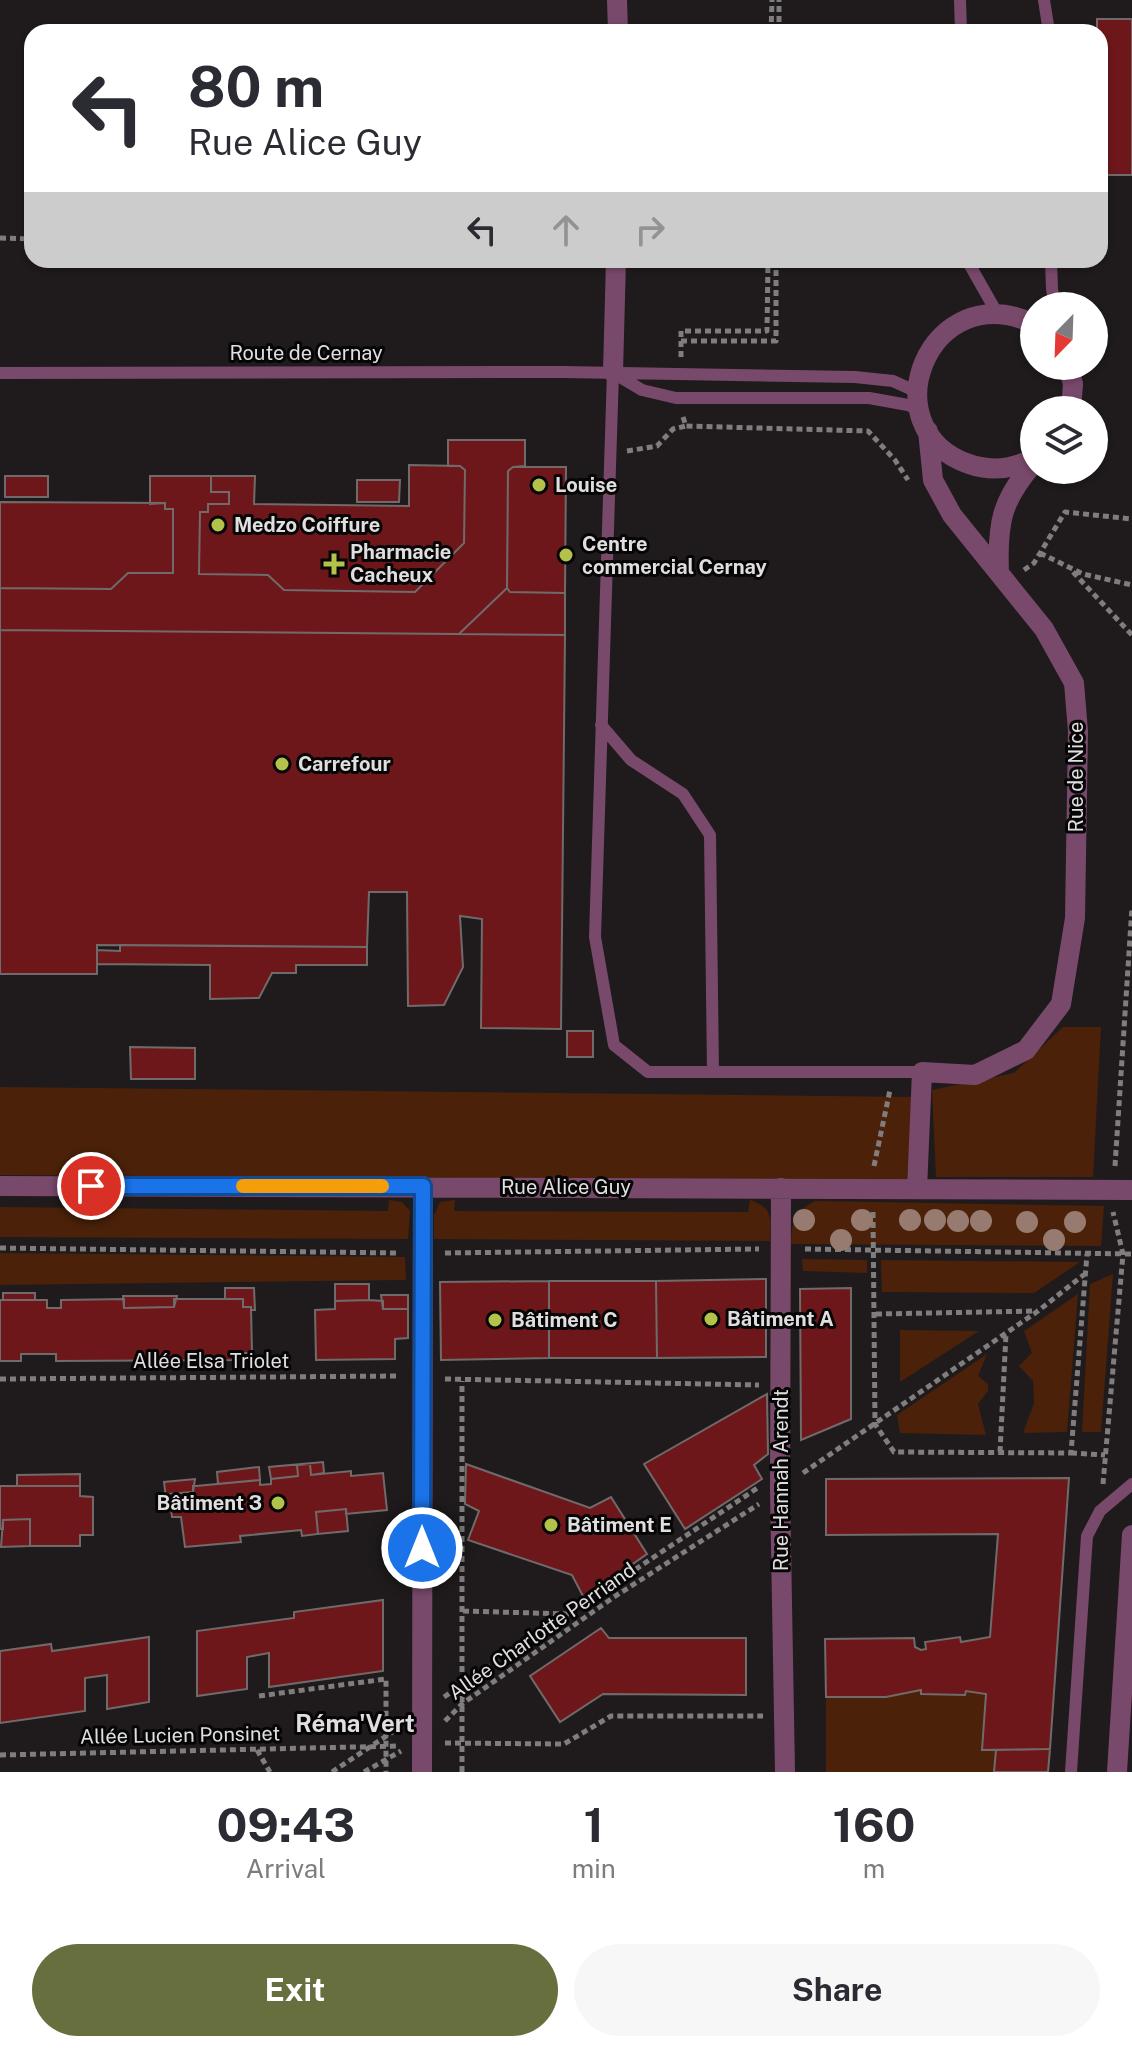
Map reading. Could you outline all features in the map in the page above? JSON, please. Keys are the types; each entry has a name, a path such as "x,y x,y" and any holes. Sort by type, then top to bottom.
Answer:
{"street":[{"path":"617,0 618,24"},
{"path":"613,372 616,268"},
{"path":"1020,318 997,313 976,315 957,323 940,336 919,371 918,401 928,431 941,448 959,461 980,468 1001,469 1020,464"},
{"name":"Rue de Nice","path":"922,1072 975,1075 988,1069 1026,1050 1061,1004 1075,918 1078,731 1074,683 1044,629 952,515 933,480 928,431"},
{"path":"999,573 997,536 1011,492 1020,480"},
{"path":"917,1189 922,1072"},
{"name":"Rue Alice Guy","path":"0,1186 1123,1190"},
{"path":"422,1772 423,1186"},
{"name":"Rue Hannah Arendt","path":"781,1188 780,1490 785,1772"},
{"path":"1117,1772 1132,1535"}],"lane":[{"path":"960,0 961,24"},
{"path":"1044,0 1048,24"},
{"path":"972,268 997,313"},
{"path":"1051,268 1053,292"},
{"path":"918,401 908,405 869,398 676,398 642,390 613,372 595,937 614,1045 648,1072 922,1072"},
{"name":"Route de Cernay","path":"0,373 613,372 855,377 893,381 918,401"},
{"path":"601,725 631,760 683,794 710,835 713,1072"},
{"path":"1071,1772 1087,1536 1100,1511 1132,1484"}],"path":[{"path":"771,24 772,0"},
{"path":"779,0 779,24"},
{"path":"0,238 24,239"},
{"path":"768,268 767,331 681,331 681,341 776,341 776,268"},
{"path":"610,451 657,446 673,429 686,426"},
{"path":"1040,553 1069,569 1132,585"},
{"path":"1069,569 1132,635"},
{"path":"1123,1254 1113,1213 1123,1190 1132,907"},
{"path":"893,1073 875,1162 873,1189 875,1424 894,1452 1105,1455"},
{"path":"0,1248 423,1253 781,1249 1132,1254"},
{"path":"1071,1453 1087,1254"},
{"name":"Allée Charlotte Perriand","path":"364,1772 386,1757 422,1741 462,1704 614,1597 780,1490 1038,1311 1086,1273"},
{"path":"876,1314 1038,1311"},
{"path":"1000,1452 1006,1333"},
{"name":"Allée Elsa Triolet","path":"0,1379 423,1376 462,1381 781,1385"},
{"path":"462,1381 462,1772"},
{"path":"332,1772 766,1482 780,1490"},
{"path":"463,1611 569,1614"},
{"path":"259,1696 386,1679 386,1772"},
{"name":"Allée Lucien Ponsinet","path":"0,1755 386,1746 422,1741 564,1744 611,1716 784,1716"},
{"path":"257,1749 270,1772"}],"shaded area":[{"path":"1063,1027 1101,1027 1093,1177 936,1177 932,1090 1014,1073"},
{"path":"0,1087 913,1097 907,1181 0,1175"},
{"path":"389,1200 402,1202 410,1211 408,1239 0,1237 0,1207 388,1211"},
{"path":"455,1200 454,1211 748,1212 750,1200 767,1210 770,1241 434,1239 434,1215 440,1202"},
{"path":"815,1201 1104,1206 1101,1246 791,1244 796,1218"},
{"path":"0,1253 405,1257 406,1280 0,1285"},
{"path":"802,1259 867,1260 867,1273 803,1271"},
{"path":"881,1260 1080,1262 1034,1293 882,1292"},
{"path":"1113,1274 1101,1432 1082,1432 1090,1284"},
{"path":"1078,1294 1067,1432 1023,1433 1034,1403 1033,1381 1019,1366 1032,1353 1024,1331"},
{"path":"900,1330 979,1331 900,1382"},
{"path":"987,1354 978,1376 988,1384 988,1391 978,1404 986,1435 900,1433 897,1415"},
{"path":"921,1690 921,1694 966,1691 986,1694 996,1750 994,1772 826,1772 826,1697 886,1697"}],"building":[{"path":"1097,19 1132,19 1132,175 1108,175 1108,24 1097,24"},
{"path":"448,440 525,440 525,466 513,467 508,471 507,588 459,634 0,630 0,588 111,589 128,573 173,573 173,509 165,509 165,503 150,504 150,476 211,476 211,492 229,492 229,504 208,504 208,512 200,512 199,574 268,575 284,590 415,592 464,543 465,470 460,466 448,466"},
{"path":"409,465 460,466 465,470 464,543 415,592 284,590 268,575 199,574 200,512 208,512 208,504 229,504 229,492 211,492 211,476 255,476 254,504 409,506"},
{"path":"513,467 566,467 565,593 510,592 507,588 508,471"},
{"path":"5,476 48,476 48,497 5,497"},
{"path":"357,480 400,480 399,502 357,502"},
{"path":"0,502 165,503 165,509 173,509 173,573 128,573 111,589 0,588"},
{"path":"507,588 510,592 565,593 565,635 459,634"},
{"name":"Carrefour","path":"0,630 565,635 561,1029 481,1028 482,919 460,916 463,967 444,1005 408,1006 407,892 369,892 367,947 97,945 97,974 0,974"},
{"path":"120,945 367,947 367,965 296,965 296,973 272,973 259,998 210,999 210,965 97,964 97,950 120,951"},
{"path":"567,1031 593,1031 593,1057 567,1057"},
{"path":"130,1047 195,1048 195,1079 131,1079"},
{"name":"Bâtiment A","path":"766,1279 766,1357 657,1358 656,1281"},
{"name":"Bâtiment C","path":"549,1281 549,1358 441,1360 440,1282"},
{"path":"549,1281 656,1281 657,1358 549,1358"},
{"path":"335,1284 369,1284 369,1300 335,1301"},
{"path":"225,1288 254,1288 255,1310 243,1307 243,1299 225,1299"},
{"path":"851,1288 851,1419 801,1440 800,1289"},
{"path":"3,1293 35,1293 35,1300 3,1300"},
{"path":"381,1295 408,1295 408,1309 383,1309"},
{"path":"123,1296 177,1296 174,1307 124,1308"},
{"path":"124,1299 124,1308 174,1307 174,1299 243,1299 243,1307 251,1307 252,1353 243,1353 243,1360 56,1361 56,1354 21,1354 21,1361 0,1361 0,1300 47,1300 47,1308 61,1308 61,1300"},
{"path":"335,1301 383,1301 383,1309 408,1309 408,1338 395,1339 395,1359 316,1360 315,1310 335,1309"},
{"path":"767,1394 768,1454 754,1465 762,1479 685,1529 644,1464"},
{"path":"323,1462 324,1473 311,1475 310,1464 297,1465 298,1476 271,1479 269,1467"},
{"name":"Bâtiment 3","path":"310,1464 311,1475 351,1471 351,1476 383,1473 387,1510 346,1514 346,1509 316,1512 318,1534 302,1536 301,1530 240,1536 241,1542 185,1547 181,1517 172,1517 169,1494 193,1492 193,1486 260,1480 260,1485 271,1484 271,1479 298,1476 297,1465"},
{"name":"Bâtiment E","path":"466,1464 590,1508 611,1497 647,1554 584,1598 572,1575 468,1540 479,1511 465,1504"},
{"path":"259,1467 260,1480 218,1484 217,1472"},
{"path":"80,1474 80,1486 17,1486 17,1475"},
{"path":"1069,1478 1050,1749 982,1750 986,1694 966,1691 965,1695 921,1694 921,1690 886,1697 826,1697 825,1639 914,1638 915,1647 921,1650 926,1649 925,1642 960,1637 961,1642 990,1637 998,1534 826,1535 826,1479"},
{"path":"195,1479 193,1492 169,1494 170,1498 166,1499 164,1482"},
{"path":"0,1486 80,1486 80,1496 93,1497 93,1535 80,1535 80,1546 30,1546 30,1519 3,1520 3,1529 0,1529"},
{"path":"346,1509 348,1531 318,1534 316,1512"},
{"path":"30,1519 30,1546 1,1547 3,1520"},
{"path":"383,1600 383,1671 269,1687 269,1653 247,1657 247,1689 197,1696 197,1631 294,1618 294,1612"},
{"path":"601,1628 609,1638 746,1638 746,1695 603,1694 560,1722 530,1676"},
{"path":"149,1637 149,1702 107,1709 107,1675 85,1678 85,1711 0,1723 0,1651 51,1644 52,1651"},
{"path":"1050,1749 1048,1772 994,1772 996,1750"}],"slow traffic":[{"path":"243,1186 382,1186"}],"place":[{"name":"Louise","path":"539,485"},
{"name":"Medzo Coiffure","path":"218,525"},
{"name":"Centre commercial Cernay","path":"566,555"},
{"name":"Pharmacie Cacheux","path":"334,564"},
{"name":"Carrefour","path":"282,764"},
{"name":"Bâtiment A","path":"711,1319"},
{"name":"Bâtiment C","path":"495,1320"},
{"name":"Bâtiment 3","path":"278,1503"},
{"name":"Bâtiment E","path":"551,1525"}],"district":[{"name":"Réma'Vert","path":"355,1723"}],"route":[{"path":"91,1186 423,1186 422,1548"}]}
